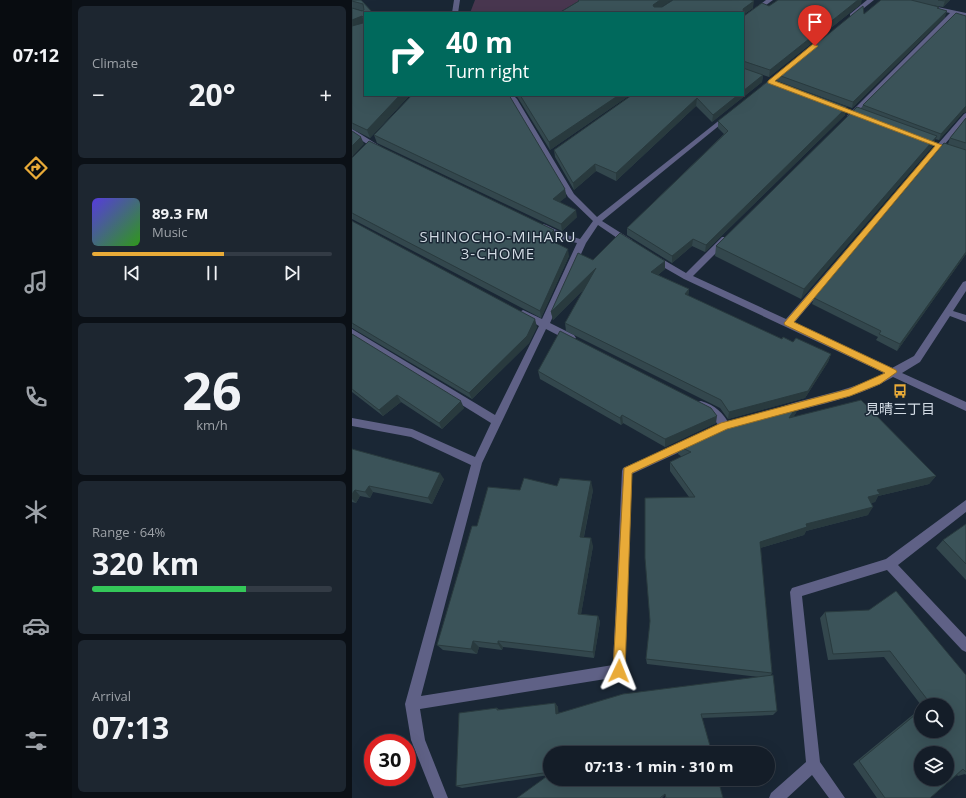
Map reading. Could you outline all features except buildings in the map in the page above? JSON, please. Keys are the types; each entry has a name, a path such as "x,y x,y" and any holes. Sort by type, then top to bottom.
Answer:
{"street":[{"path":"455,12 457,0"},
{"path":"744,19 770,0"},
{"path":"847,19 871,0"},
{"path":"927,7 966,15"},
{"path":"842,123 955,12"},
{"path":"758,92 794,63"},
{"path":"512,97 553,154 571,195 597,221 634,246"},
{"path":"441,798 418,740 412,704 477,463 544,325 582,242 597,221 733,112"},
{"path":"788,323 966,115"},
{"path":"352,131 386,151"},
{"path":"535,224 564,237 582,242"},
{"path":"687,277 731,233"},
{"path":"647,254 687,277 966,407"},
{"path":"776,412 850,392 877,382 917,359 966,284"},
{"path":"517,310 578,342"},
{"path":"947,312 966,319"},
{"path":"352,333 497,421"},
{"path":"695,402 715,412 725,426"},
{"path":"352,422 412,433 477,463"},
{"path":"713,432 725,426 739,422"},
{"path":"412,704 619,671 627,471 701,438"},
{"path":"838,798 813,765 796,592 889,564 966,505"},
{"path":"889,564 966,646"},
{"path":"776,798 813,765"}],"shaded area":[{"path":"475,0 581,0 560,12 470,12"}],"place":[{"name":"見晴三丁目","path":"900,391"}],"district":[{"name":"SHINOCHO-MIHARU 3-CHOME","path":"498,246"}],"route":[{"path":"619,671 627,471 725,426 850,392 877,382 892,372 788,323 939,145 854,112 770,82 815,46"}]}
